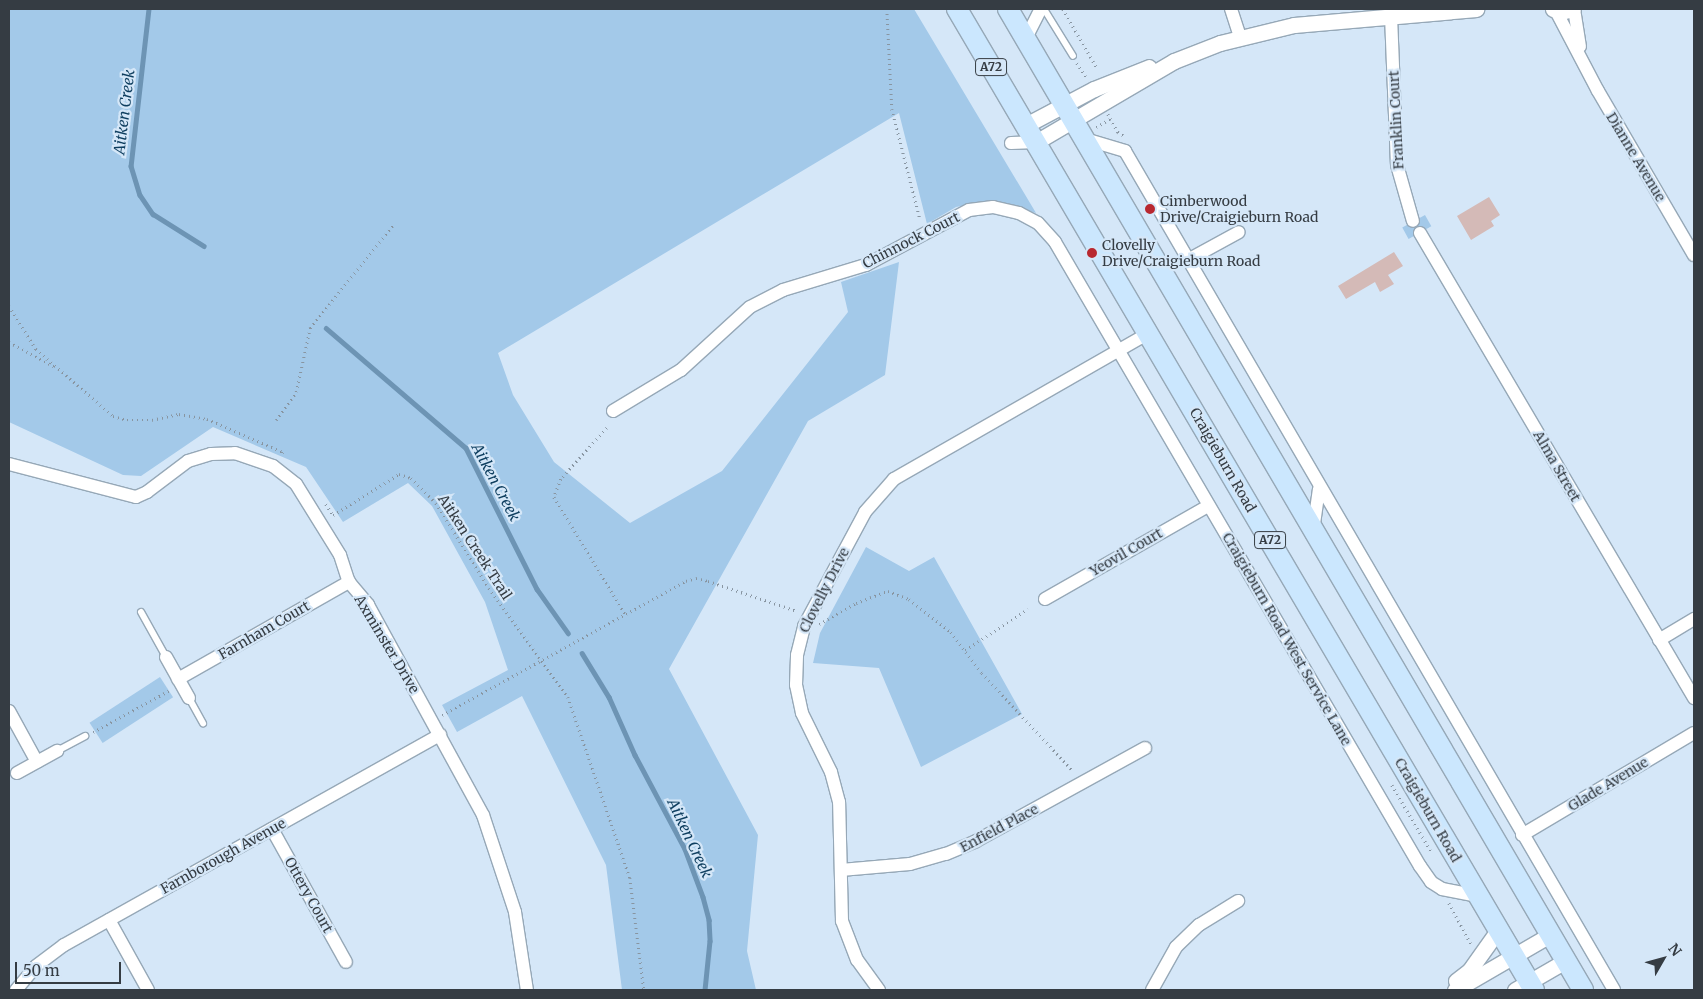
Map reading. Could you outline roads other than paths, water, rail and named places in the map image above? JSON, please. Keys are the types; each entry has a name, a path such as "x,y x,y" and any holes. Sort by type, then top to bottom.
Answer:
{"main road":[{"name":"Craigieburn Road","path":"957,9 1499,929 1514,956 1526,988"},
{"path":"1008,9 1583,990"}],"street":[{"path":"1026,38 1042,9"},
{"path":"1231,9 1240,37"},
{"path":"1069,112 1094,89 1240,37 1294,25 1476,9"},
{"path":"1555,10 1573,9"},
{"name":"Dianne Avenue","path":"1573,9 1582,57"},
{"name":"Dianne Avenue","path":"1555,10 1582,57 1598,91 1694,255"},
{"name":"Franklin Court","path":"1391,16 1397,165 1413,220"},
{"path":"1031,133 1069,112 1174,61"},
{"path":"1085,139 1124,152 1186,262 1614,990"},
{"name":"Chinnock Court","path":"613,411 681,370 750,307 783,290 866,265 942,222 975,209 993,207 1019,213 1038,223 1055,242 1118,350"},
{"path":"1186,262 1239,232"},
{"name":"Alma Street","path":"1420,233 1694,698"},
{"name":"Clovelly Drive","path":"879,990 857,960 845,933 841,911 840,818 836,786 802,713 796,685 797,655 807,618 865,512 894,478 1148,333"},
{"name":"Craigieburn Road West Service Lane","path":"1118,350 1420,866 1431,882 1442,889 1479,896"},
{"name":"Axminster Drive","path":"9,464 136,497 148,492 178,468 199,458 235,453 258,459 285,474 303,492 340,555 349,582 368,605 483,815 505,874 522,948 527,990"},
{"path":"1313,531 1319,489"},
{"name":"Yeovil Court","path":"1045,599 1208,506"},
{"name":"Farnham Court","path":"180,683 349,582"},
{"path":"1659,640 1694,620"},
{"path":"166,657 189,698"},
{"path":"9,711 37,762"},
{"name":"Glade Avenue","path":"1522,835 1694,733"},
{"name":"Farnborough Avenue","path":"16,990 49,955 440,735"},
{"name":"Enfield Place","path":"840,870 910,864 946,854 976,842 1145,748"},
{"path":"13,776 57,750"},
{"name":"Ottery Court","path":"272,829 346,962"},
{"path":"1152,990 1176,947 1200,925 1238,901"},
{"path":"109,920 148,990"},
{"path":"1446,990 1469,971 1499,929"},
{"path":"1455,990 1550,935"},
{"path":"1526,988 1565,961"}],"lane":[{"path":"1042,9 1073,56"},
{"path":"141,612 166,657"},
{"path":"189,698 203,723"},
{"path":"57,750 85,736"}],"waterway":[{"name":"Aitken Creek","path":"149,9 131,166 140,195 153,214 204,246"},
{"name":"Aitken Creek","path":"326,328 466,448 537,589 568,633"},
{"name":"Aitken Creek","path":"582,653 609,697 635,755 685,849 703,897 709,920 710,941 705,990"}],"place":[{"name":"Cimberwood Drive/Craigieburn Road","path":"1150,209"},
{"name":"Clovelly Drive/Craigieburn Road","path":"1092,253"}]}
